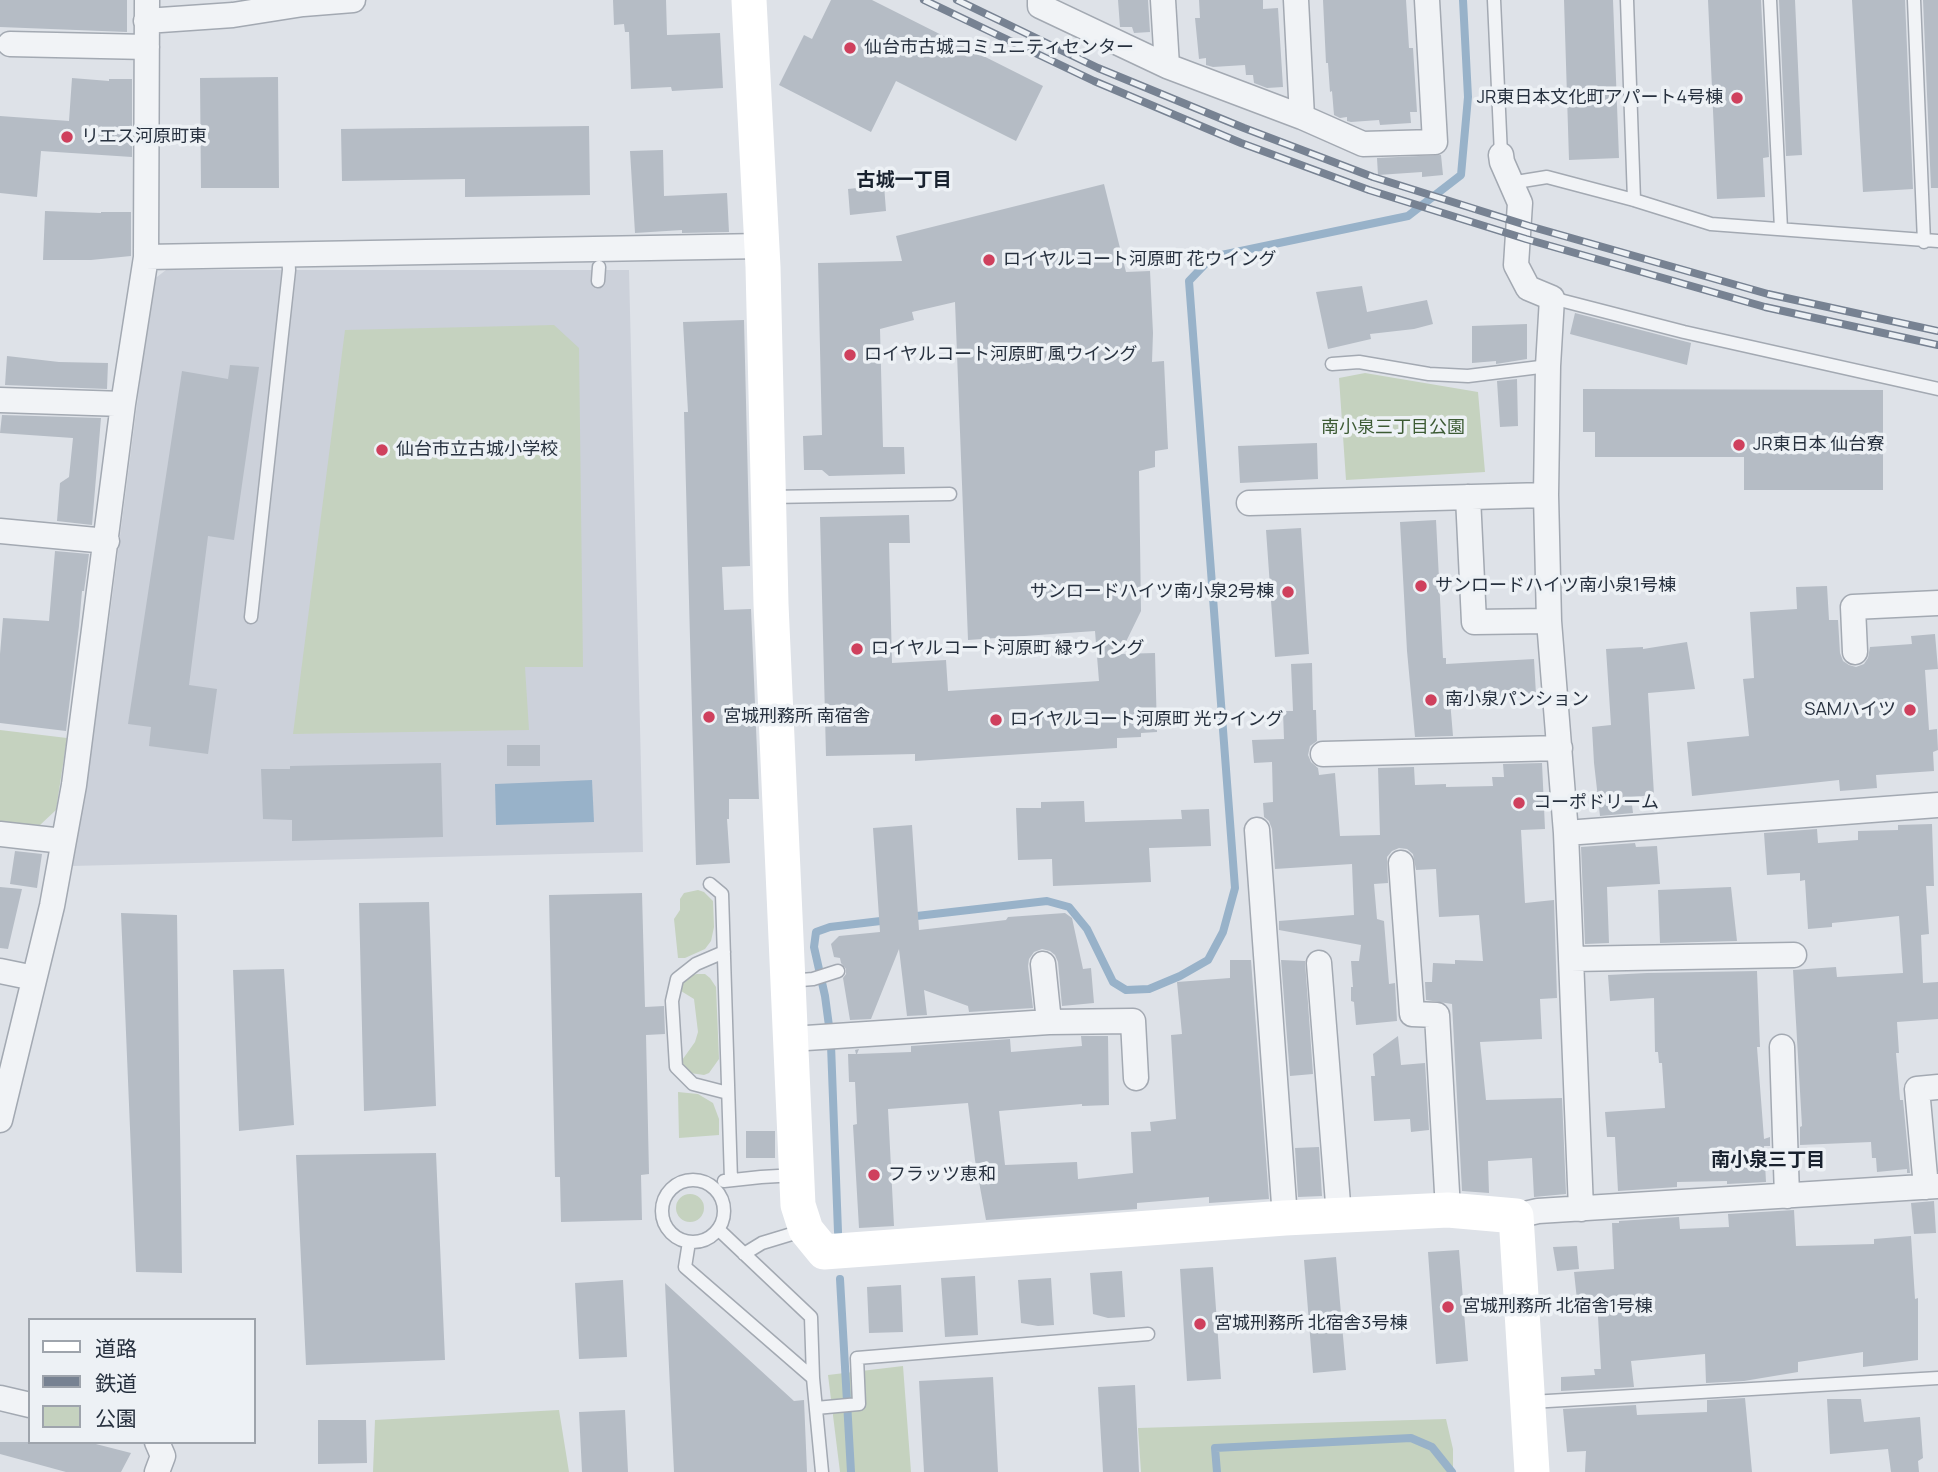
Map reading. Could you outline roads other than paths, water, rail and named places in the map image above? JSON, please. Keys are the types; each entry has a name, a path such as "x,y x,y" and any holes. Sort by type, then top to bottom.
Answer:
{"street":[{"path":"0,1120 52,906 74,785 123,404 146,257 146,10 233,15 303,2 353,0"},
{"path":"749,0 762,246 771,604 801,980 791,1039 796,1175 798,1205 806,1230 824,1252 1285,1218 1448,1210 1516,1216 1538,1211 1932,1186 1917,1089 1938,1087"},
{"path":"1040,0 1040,6 1167,66 1302,117 1363,144 1435,142 1427,0"},
{"path":"1163,0 1167,66"},
{"path":"1296,0 1302,117"},
{"path":"10,44 147,47"},
{"path":"1502,155 1502,162 1520,203 1516,265 1528,288 1552,298 1546,495 1549,621 1566,833 1581,1209"},
{"path":"146,257 762,246"},
{"path":"0,400 123,404"},
{"path":"1249,503 1546,495"},
{"path":"1468,497 1474,622 1549,621"},
{"path":"0,531 107,541"},
{"path":"1854,652 1853,607 1938,603"},
{"path":"1323,754 1560,748"},
{"path":"1566,833 1938,805"},
{"path":"1257,830 1285,1218"},
{"path":"0,834 63,841"},
{"path":"1401,863 1412,1014 1437,1015 1448,1210"},
{"path":"1571,958 1794,955"},
{"path":"1319,963 1339,1216"},
{"path":"1043,964 1049,1022"},
{"path":"0,971 34,978"},
{"path":"791,1039 1049,1022 1133,1021 1136,1078"},
{"path":"1782,1047 1787,1196"},
{"path":"1516,1216 1532,1472"},
{"path":"0,1398 28,1405"},
{"path":"157,1472 163,1456 158,1444"}],"lane":[{"path":"1494,0 1502,155"},
{"path":"1627,0 1634,200"},
{"path":"1770,0 1780,229"},
{"path":"1914,0 1924,242"},
{"path":"1510,183 1547,177 1711,224 1938,241"},
{"path":"251,617 288,284 288,254"},
{"path":"1552,298 1684,332 1938,389"},
{"path":"1332,364 1359,362 1429,374 1468,376 1548,366"},
{"path":"769,496 950,494"},
{"path":"710,884 722,894 731,1180"},
{"path":"724,952 696,964 677,979 672,1001 676,1067 693,1084 729,1093"},
{"path":"801,980 834,972"},
{"path":"708,1183 796,1175"},
{"path":"699,1180 708,1183 722,1199 723,1220 718,1229 710,1237 700,1241 679,1239 665,1224 662,1205 665,1195 680,1182 699,1180"},
{"path":"718,1229 811,1317 813,1378 822,1472"},
{"path":"744,1254 762,1243 806,1230"},
{"path":"690,1242 685,1267 813,1378"},
{"path":"816,1408 859,1404 857,1359 1147,1335"},
{"path":"1527,1402 1938,1378"}],"water":[{"path":"592,780 594,822 496,825 495,784"}],"waterway":[{"path":"908,917 1047,901 1069,907 1087,929 1113,982 1126,990 1149,989 1208,960 1223,932 1235,888 1189,281 1212,257 1408,216 1461,175 1468,97 1463,0"},
{"path":"829,1026 814,947 816,932 830,927 889,920"},
{"path":"831,1045 838,1232"},
{"path":"840,1279 851,1472"},
{"path":"1217,1472 1215,1448 1411,1438 1432,1447 1452,1472"}],"railway":[{"path":"924,0 1094,81 1241,143 1369,190 1526,239 1765,307 1938,345"},
{"path":"957,0 1098,68 1373,177 1529,226 1768,294 1938,331"}],"place":[{"name":"仙台市古城コミュニティセンター","path":"850,48"},
{"name":"JR東日本文化町アパート4号棟","path":"1737,98"},
{"name":"リエス河原町東","path":"67,137"},
{"name":"ロイヤルコート河原町 花ウイング","path":"989,260"},
{"name":"ロイヤルコート河原町 風ウイング","path":"850,355"},
{"name":"JR東日本 仙台寮","path":"1739,445"},
{"name":"仙台市立古城小学校","path":"382,450"},
{"name":"サンロードハイツ南小泉1号棟","path":"1421,586"},
{"name":"サンロードハイツ南小泉2号棟","path":"1288,592"},
{"name":"ロイヤルコート河原町 緑ウイング","path":"857,649"},
{"name":"南小泉パンション","path":"1431,700"},
{"name":"SAMハイツ","path":"1910,710"},
{"name":"宮城刑務所 南宿舎","path":"709,717"},
{"name":"ロイヤルコート河原町 光ウイング","path":"996,720"},
{"name":"コーポドリーム","path":"1519,803"},
{"name":"フラッツ恵和","path":"874,1175"},
{"name":"宮城刑務所 北宿舎1号棟","path":"1448,1307"},
{"name":"宮城刑務所 北宿舎3号棟","path":"1200,1324"}],"district":[{"name":"古城一丁目","path":"904,181"},
{"name":"南小泉三丁目","path":"1768,1161"}],"park label":[{"name":"南小泉三丁目公園","path":"1393,428"}]}
